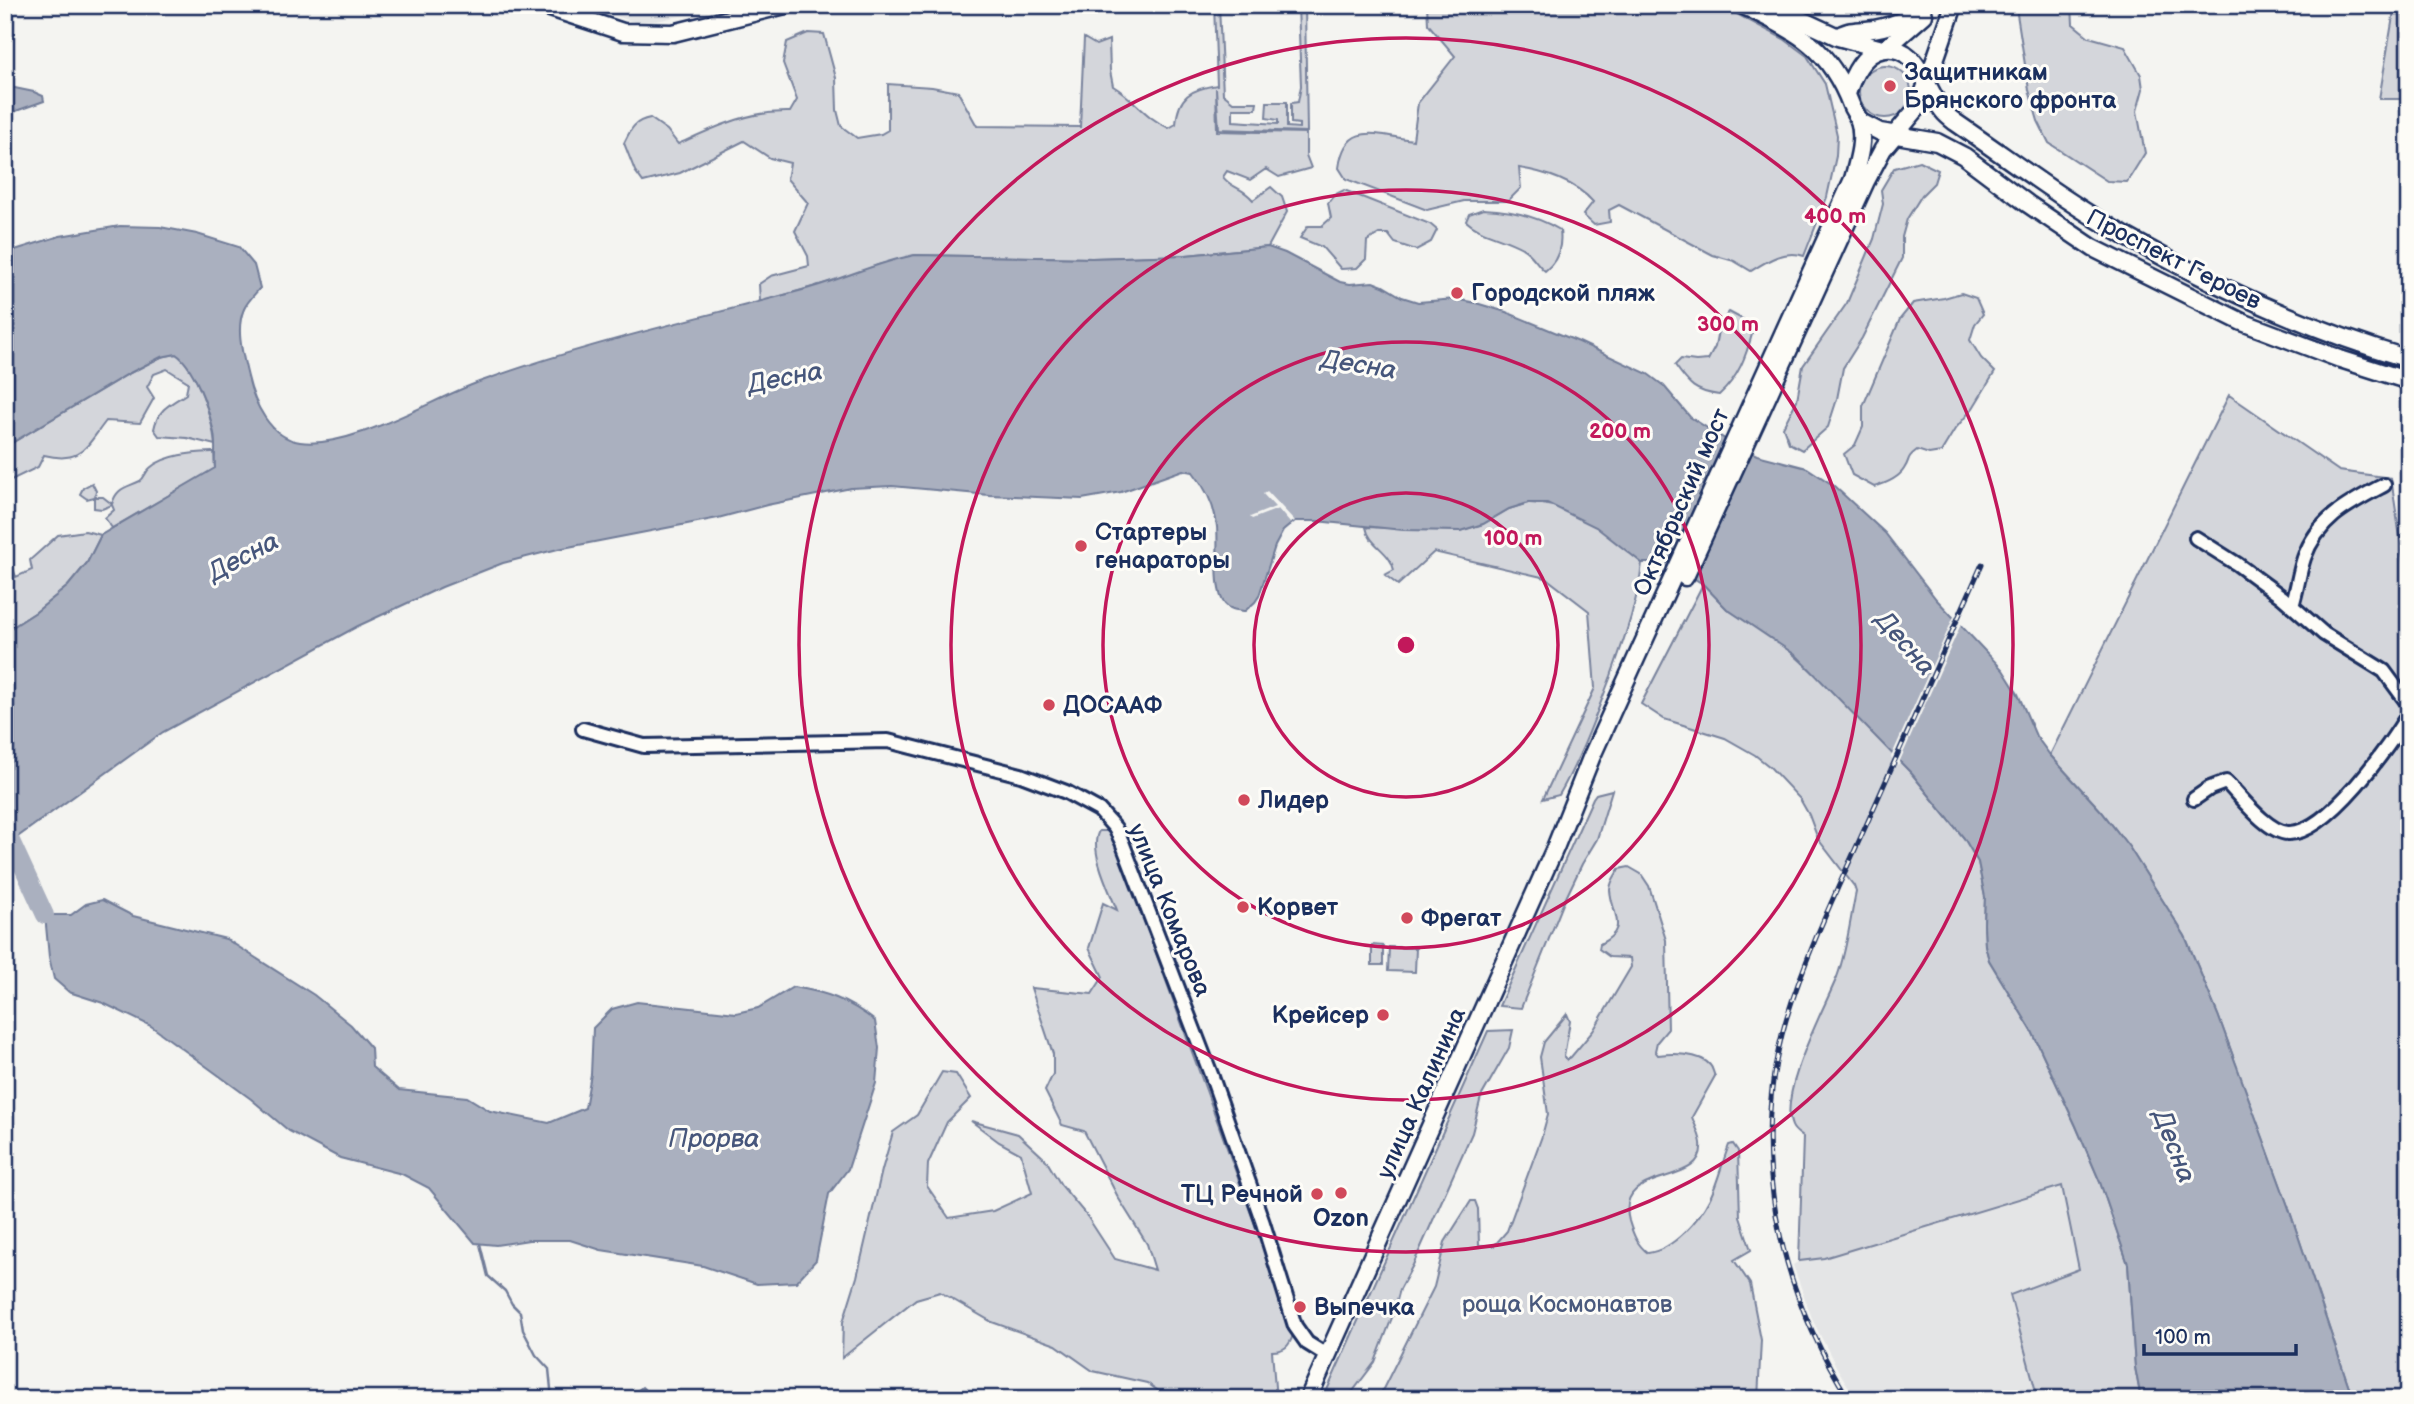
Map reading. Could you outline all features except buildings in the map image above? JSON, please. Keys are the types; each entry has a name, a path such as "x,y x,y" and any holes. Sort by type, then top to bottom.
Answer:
{"main road":[{"path":"541,5 613,29 658,33 673,33 785,5"},
{"path":"1742,5 1804,37 1812,44 1831,65 1859,121 1861,139 1853,179 1819,268"},
{"path":"1838,37 1846,32 1868,30 1901,21 1924,5"},
{"path":"1847,94 1851,80 1863,61 1871,54 1884,49 1922,18 1932,5"},
{"path":"1819,268 1883,149 1919,106 1954,5"},
{"path":"1776,9 1838,37 1884,49 1897,49 1908,54 1926,83"},
{"name":"Проспект Героев","path":"1926,83 1943,111 1955,122 2034,178 2126,237 2263,306 2352,342 2409,359"},
{"path":"1859,121 1880,132 1896,133"},
{"name":"Проспект Героев","path":"1896,133 1937,142 1965,156 2028,204 2093,248 2242,322 2340,359 2409,381"},
{"name":"Октябрьский мост","path":"1596,760 1819,268"},
{"name":"улица Калинина","path":"1328,1356 1596,760"},
{"path":"1308,1399 1328,1356"}],"street":[{"path":"2292,606 2305,556 2319,530 2337,510 2384,485"},
{"path":"2196,538 2237,564 2292,606 2323,634 2384,671 2409,705"},
{"path":"2194,799 2210,788 2226,782 2269,826 2288,833 2307,829 2329,812 2373,768 2409,713"},
{"name":"улица Комарова","path":"583,729 644,746 888,741 1021,775 1066,792 1099,810 1115,828 1122,842 1173,970 1263,1223 1295,1326 1307,1343 1328,1356"}],"shaded area":[{"path":"579,5 732,5 642,24"},
{"path":"2062,1186 2079,1269 2010,1295 2038,1399 1856,1399 1813,1321 1793,1265 1799,1261 1824,1258"}],"green space":[{"path":"1214,5 1219,5 1223,94 1233,102 1257,102 1256,109 1233,109 1233,121 1278,124 1278,120 1266,118 1267,102 1287,102 1287,127 1299,128 1299,124 1291,123 1291,103 1298,102 1301,86 1298,5 1305,5 1307,132 1219,129 1216,88 1217,131 1306,133 1306,155 1311,168 1279,177 1266,169 1250,180 1227,171 1223,177 1253,200 1271,187 1282,197 1287,212 1268,247 1186,255 1092,258 915,255 760,302 759,284 771,276 809,266 808,256 795,231 808,203 787,179 790,163 770,158 744,141 680,173 643,182 635,171 624,143 634,126 650,118 667,130 678,144 746,117 790,112 797,100 783,63 787,42 808,33 824,34 836,78 837,110 841,126 857,138 881,134 888,130 888,84 958,92 977,126 1080,127 1084,38 1096,45 1109,40 1113,86 1153,119 1169,128 1176,124 1183,100 1193,92 1217,85"},
{"path":"1427,5 1720,5 1784,39 1807,56 1825,84 1837,135 1836,156 1827,197 1804,256 1783,255 1751,271 1734,261 1713,255 1619,205 1609,210 1610,222 1594,225 1583,215 1593,202 1586,195 1549,175 1519,168 1521,188 1508,201 1464,201 1427,210 1346,179 1339,168 1342,153 1356,137 1375,134 1413,140 1418,103 1455,56 1428,24"},
{"path":"2018,5 2072,5 2073,24 2089,37 2125,47 2141,75 2143,89 2137,111 2145,153 2127,182 2107,181 2049,143 2038,121 2029,90 2017,14"},
{"path":"2395,5 2409,5 2409,99 2379,99"},
{"path":"1885,66 1895,68 1903,74 1909,82 1909,102 1903,110 1895,116 1885,118 1875,116 1867,110 1861,102 1859,92 1861,82 1867,74 1875,68"},
{"path":"1919,161 1938,170 1934,183 1922,195 1907,219 1902,237 1902,258 1862,338 1843,368 1828,427 1802,450 1789,443 1783,427 1797,400 1803,366 1847,303 1874,239 1883,204 1881,190 1894,168"},
{"path":"1344,190 1430,224 1437,230 1431,242 1416,250 1395,243 1388,234 1379,234 1367,241 1366,259 1357,268 1341,269 1322,247 1300,238 1308,226 1322,226 1331,218 1328,203 1334,195"},
{"path":"1483,209 1523,215 1560,230 1560,247 1553,263 1545,271 1522,248 1478,230 1466,221 1469,214"},
{"path":"1961,293 1976,298 1983,314 1975,324 1970,340 1981,358 1995,372 1941,452 1929,454 1917,450 1898,476 1874,487 1852,475 1844,454 1855,445 1863,427 1863,406 1900,319 1913,303"},
{"path":"1729,312 1746,321 1753,331 1741,366 1732,381 1719,395 1704,392 1689,382 1675,365 1681,359 1708,360 1715,347 1719,325"},
{"path":"176,354 191,371 203,395 215,445 187,438 159,436 154,429 162,412 186,394 188,382 167,369 154,374 147,387 154,398 140,423 106,421 81,452 66,457 44,455 38,467 5,483 5,447 128,374 161,357"},
{"path":"2229,395 2339,471 2391,478 2409,597 2409,1399 2353,1399 2288,1206 2218,1015 2185,936 2129,847 2102,812 2050,755"},
{"path":"214,452 215,469 112,528 105,518 114,510 112,505 102,509 94,508 94,497 87,499 80,494 83,488 92,483 96,491 95,497 103,497 112,504 119,491 140,481 157,463 181,455"},
{"path":"1528,503 1544,504 1575,514 1618,541 1642,563 1625,634 1587,737 1559,795 1543,799 1595,688 1589,611 1546,578 1434,552 1398,585 1385,575 1394,570 1392,563 1371,539 1366,527 1460,531 1483,524 1509,509"},
{"path":"85,531 101,535 87,563 68,586 36,612 5,632 5,566 13,568 16,577 32,570 30,560 58,535"},
{"path":"1703,584 1727,609 1782,644 1825,683 1912,774 1964,838 1978,862 1985,897 1985,945 1989,960 2032,1031 2076,1126 2100,1182 2128,1264 2135,1367 2141,1399 2038,1399 2010,1295 2079,1269 2062,1186 1824,1258 1799,1261 1803,1137 1792,1126 1789,1111 1791,1093 1804,1051 1837,977 1856,892 1818,839 1800,799 1770,767 1725,738 1664,719 1641,704"},
{"path":"1612,790 1597,839 1563,904 1521,1008 1499,1006 1593,798 1596,794"},
{"path":"1099,831 1107,831 1114,838 1293,1335 1286,1348 1272,1351 1276,1399 1170,1399 1147,1383 1093,1371 1056,1345 992,1322 940,1292 916,1299 842,1358 843,1322 893,1132 917,1115 942,1072 956,1074 971,1098 947,1122 928,1164 927,1186 949,1218 993,1211 1032,1193 1021,1154 999,1142 971,1121 1018,1134 1046,1160 1115,1259 1155,1270 1147,1244 1119,1199 1084,1131 1062,1125 1045,1091 1053,1074 1053,1054 1031,988 1092,994 1103,977 1089,948 1103,903 1117,910 1098,859 1096,839"},
{"name":"роща Космонавтов","path":"1629,867 1641,874 1649,886 1666,940 1668,1029 1657,1042 1655,1051 1658,1055 1678,1054 1700,1058 1710,1065 1715,1076 1692,1117 1701,1143 1699,1157 1690,1167 1647,1183 1635,1191 1628,1203 1629,1221 1636,1239 1648,1253 1676,1240 1705,1207 1729,1145 1733,1144 1738,1151 1740,1217 1751,1250 1734,1260 1750,1284 1761,1340 1758,1399 1378,1399 1434,1287 1445,1242 1471,1201 1475,1201 1478,1209 1479,1245 1494,1246 1507,1231 1548,1114 1540,1057 1544,1042 1567,1014 1570,1021 1564,1057 1567,1060 1571,1057 1593,1031 1631,967 1630,958 1610,957 1599,949 1600,944 1609,938 1617,927 1610,890 1612,882 1619,869"},
{"path":"1372,945 1383,946 1383,965 1372,965"},
{"path":"1389,947 1416,948 1415,972 1388,971"},
{"name":"роща Космонавтов","path":"1513,1030 1509,1048 1481,1097 1472,1133 1400,1289 1375,1362 1347,1399 1323,1399 1488,1031"}],"water":[{"path":"5,86 34,92 43,96 44,101 16,111 5,120"},
{"name":"Десна","path":"120,226 160,227 197,234 239,247 254,265 260,288 245,306 240,325 242,352 251,387 259,408 272,427 289,439 300,442 343,438 518,368 814,287 915,255 1092,258 1186,255 1268,247 1340,282 1373,282 1418,302 1456,299 1506,312 1648,374 1664,386 1690,417 1733,444 1757,455 1807,468 1833,485 1885,533 1936,599 2003,670 2018,694 2036,736 2129,847 2185,936 2218,1015 2288,1206 2353,1399 2141,1399 2135,1367 2128,1264 2100,1182 2076,1126 2032,1031 1989,960 1985,945 1985,897 1978,862 1964,838 1912,774 1797,656 1727,609 1703,584 1657,563 1642,563 1596,527 1547,503 1528,503 1509,509 1483,524 1460,531 1403,530 1295,521 1283,531 1275,546 1259,596 1245,611 1229,607 1221,598 1214,512 1193,472 1183,470 1121,492 1082,499 989,495 892,486 851,488 718,518 558,549 503,563 442,587 358,626 163,732 5,846 5,632 36,612 68,586 87,563 101,535 215,468 215,439 208,410 189,368 176,354 161,357 128,374 5,447 5,253 60,236"},
{"name":"Прорва","path":"102,900 133,916 226,939 314,995 351,1025 371,1048 372,1067 399,1090 467,1097 490,1111 549,1123 585,1108 591,1074 593,1028 612,1009 637,1002 736,1013 758,1008 793,987 816,991 846,1002 875,1021 879,1048 876,1083 848,1169 829,1194 816,1260 796,1282 757,1284 703,1266 601,1250 570,1240 529,1240 496,1245 475,1243 429,1188 402,1174 340,1158 289,1131 251,1099 151,1026 103,1003 69,992 54,979 45,915 71,915 86,904"},
{"path":"642,1387 655,1399 627,1399"}],"pier":[{"path":"1267,491 1295,521 1290,523 1278,509 1252,519 1250,517 1275,507 1263,494"},
{"path":"1955,614 1962,622 1898,765 1891,757"}],"waterway":[{"path":"5,828 45,915"},
{"path":"480,1244 488,1276 505,1291 520,1312 523,1330 536,1355 549,1369 552,1399"}],"railway":[{"path":"1849,1399 1824,1356 1803,1310 1787,1264 1776,1216 1770,1167 1770,1118 1775,1069 1786,1020 1812,947 1982,564"}],"place":[{"name":"Защитникам Брянского фронта","path":"1890,86"},
{"name":"Городской пляж","path":"1457,293"},
{"name":"Стартеры генараторы","path":"1081,546"},
{"name":"ДОСААФ","path":"1049,705"},
{"name":"Лидер","path":"1244,800"},
{"name":"Корвет","path":"1243,907"},
{"name":"Фрегат","path":"1407,918"},
{"name":"Крейсер","path":"1383,1015"},
{"name":"Ozon","path":"1341,1193"},
{"name":"ТЦ Речной","path":"1317,1194"},
{"name":"Выпечка","path":"1300,1307"}]}
